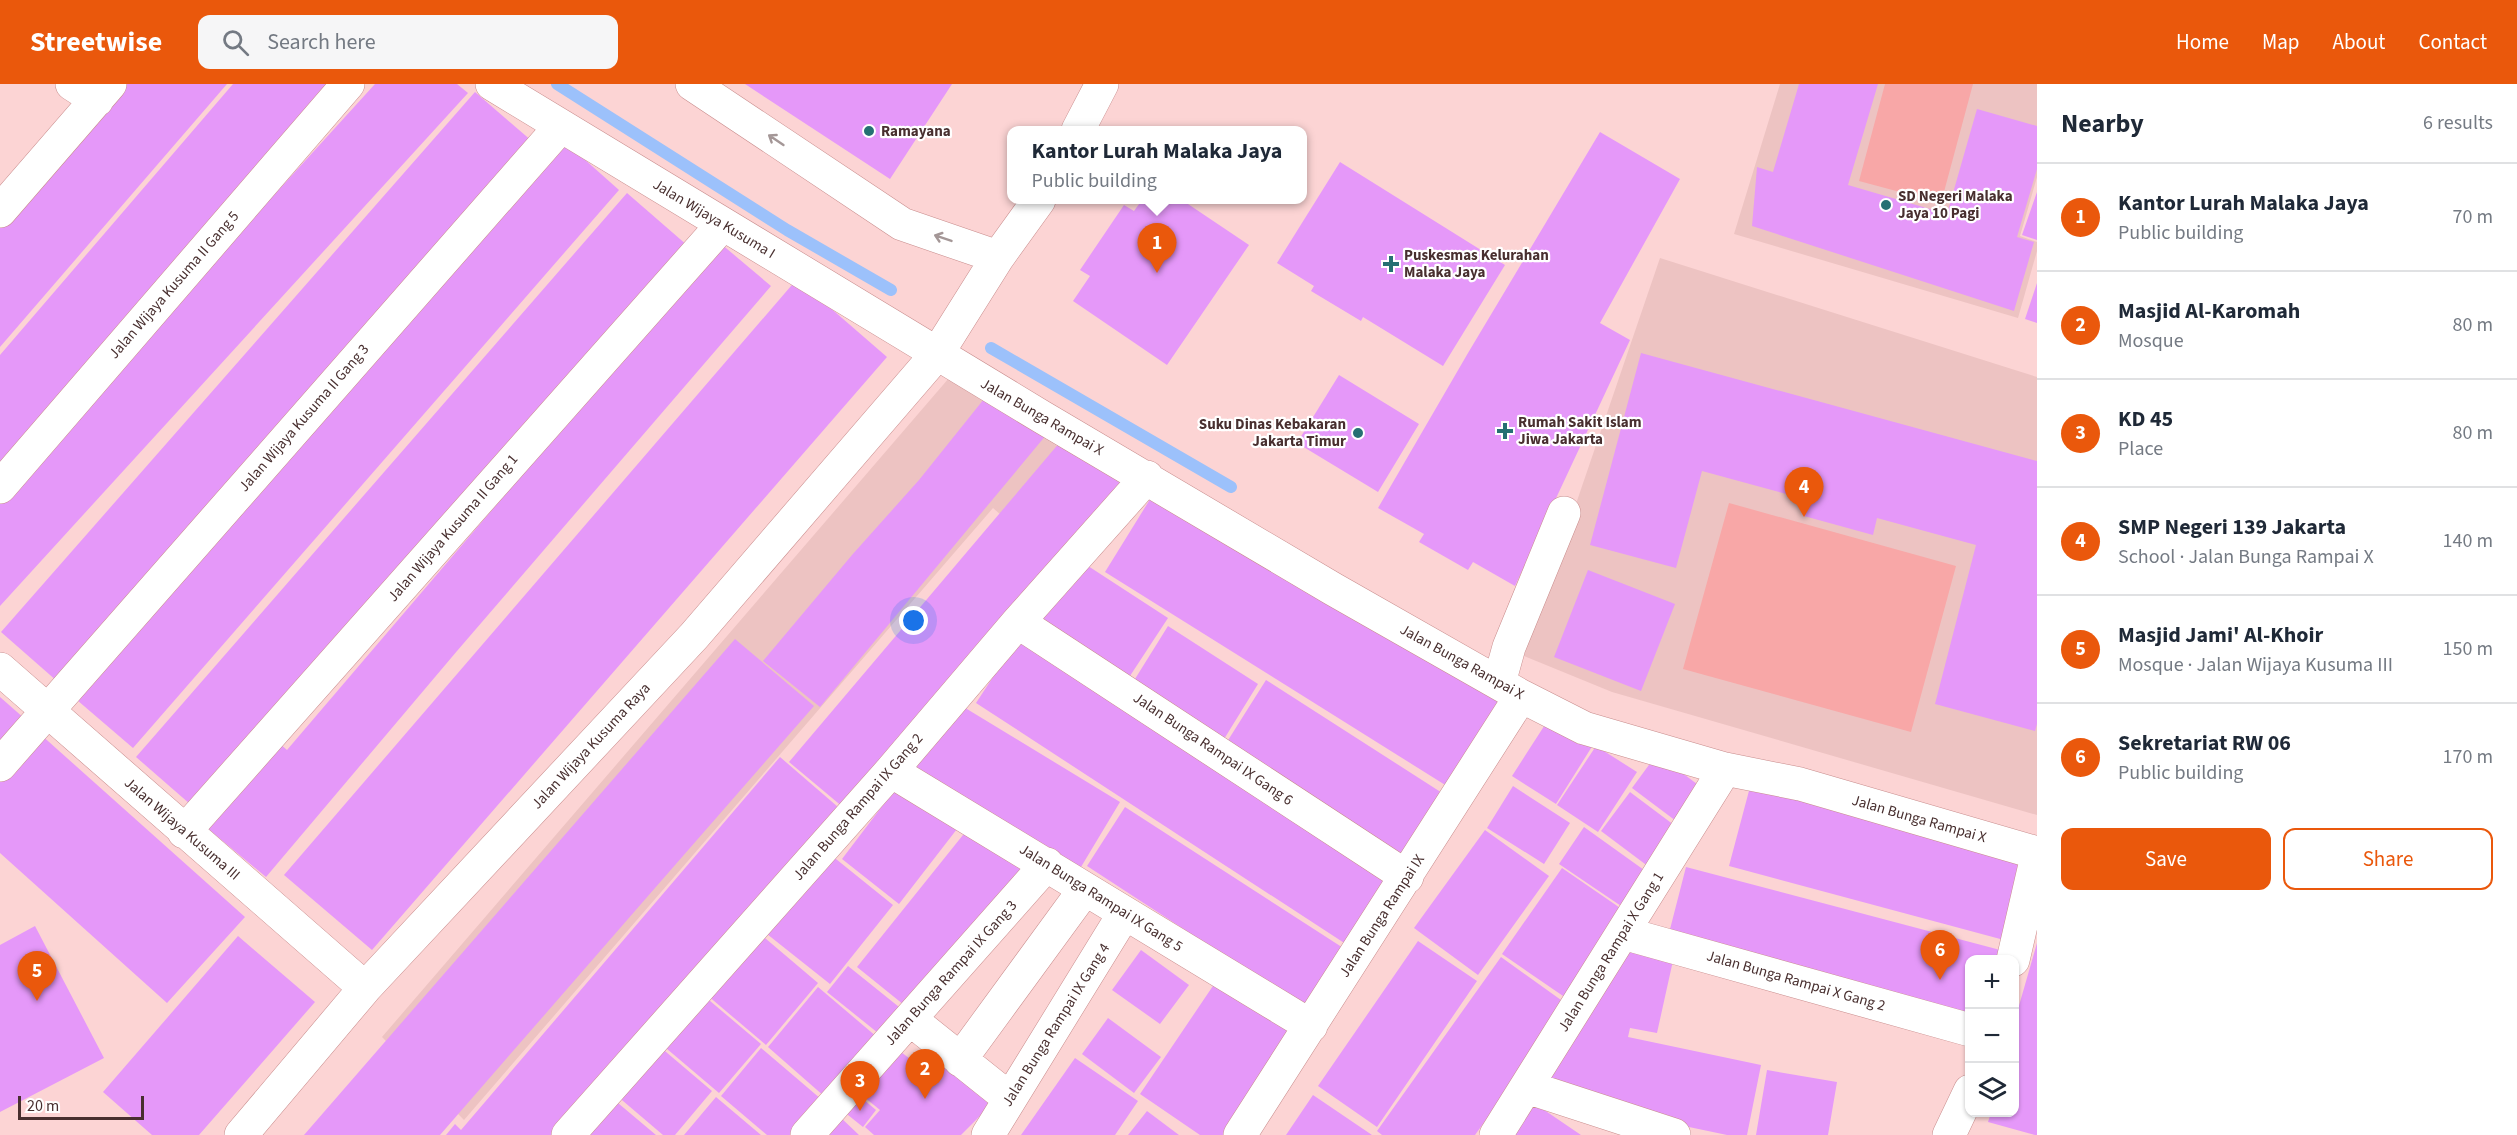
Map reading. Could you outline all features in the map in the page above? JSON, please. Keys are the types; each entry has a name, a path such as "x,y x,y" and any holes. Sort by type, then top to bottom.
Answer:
{"street":[{"name":"Jalan Wijaya Kusuma II Gang 5","path":"0,487 348,84"},
{"name":"Jalan Wijaya Kusuma I","path":"492,84 937,354"},
{"path":"692,84 902,224 998,257"},
{"path":"1080,126 1101,85"},
{"path":"0,211 93,89"},
{"name":"Jalan Wijaya Kusuma II Gang 3","path":"0,765 561,126"},
{"name":"Jalan Wijaya Kusuma Raya","path":"241,1135 365,988 694,636 937,354 998,257 1036,204"},
{"name":"Jalan Wijaya Kusuma II Gang 1","path":"184,832 723,224"},
{"name":"Jalan Bunga Rampai X","path":"937,354 1333,589 1584,728 1725,770 1800,784 2037,854"},
{"name":"Jalan Bunga Rampai IX Gang 2","path":"568,1135 891,771 1018,621 1147,477"},
{"name":"Jalan Bunga Rampai IX","path":"1240,1135 1407,877 1510,689 1509,647 1564,513"},
{"name":"Jalan Bunga Rampai IX Gang 6","path":"1018,621 1407,877"},
{"name":"Jalan Wijaya Kusuma III","path":"0,669 365,988"},
{"name":"Jalan Bunga Rampai X Gang 1","path":"1496,1135 1725,770"},
{"name":"Jalan Bunga Rampai IX Gang 5","path":"891,771 1311,1026"},
{"path":"2014,955 2037,854"},
{"name":"Jalan Bunga Rampai IX Gang 3","path":"807,1135 1047,864"},
{"path":"960,1060 1085,889"},
{"name":"Jalan Bunga Rampai IX Gang 4","path":"988,1135 1124,914"},
{"name":"Jalan Bunga Rampai X Gang 2","path":"1623,933 1965,1029"},
{"path":"910,1019 1010,1099"},
{"path":"1527,1087 1674,1135"},
{"path":"1949,1135 1965,1101"}],"shaded area":[{"name":"SD Negeri Malaka Jaya 10 Pagi","path":"1780,84 2037,84 2037,177 2020,236 2037,242 2037,251 2018,318 1734,234"},
{"path":"1885,84 1973,84 1941,203 1859,181"},
{"path":"1660,258 2037,377 2037,815 1612,692 1524,656"},
{"path":"949,378 1111,480 1045,554 993,508 464,1120 382,1037"},
{"path":"1729,503 1956,566 1911,732 1683,669"}],"building":[{"path":"124,84 227,84 0,347 0,228"},
{"path":"233,84 337,84 0,474 0,355"},
{"path":"375,84 457,84 468,93 0,606 0,496"},
{"name":"Ramayana","path":"745,84 952,84 890,179"},
{"name":"SD Negeri Malaka Jaya 10 Pagi","path":"1799,84 1878,84 1848,185 1947,214 1977,109 2037,126 2037,169 2017,237 2034,242 2014,311 1752,226 1757,167 1773,172"},
{"path":"475,92 533,142 58,682 1,632"},
{"name":"Rumah Sakit Islam Jiwa Jakarta","path":"1600,132 1680,179 1600,323 1630,340 1515,586 1473,562 1468,570 1419,542 1424,534 1378,508"},
{"path":"565,142 619,190 133,748 77,700"},
{"name":"Puskesmas Kelurahan Malaka Jaya","path":"1340,162 1505,265 1443,366 1363,317 1361,321 1311,291 1314,286 1277,263"},
{"path":"2037,192 2037,240 2022,235"},
{"path":"627,193 688,246 198,811 136,757"},
{"path":"1139,204 1188,204 1249,245 1167,365 1073,301 1090,276 1080,270 1124,205 1134,211"},
{"path":"720,243 771,286 266,877 207,828 279,743 287,750"},
{"path":"797,279 887,357 372,950 284,875"},
{"path":"2037,283 2037,323 2025,319"},
{"path":"1641,353 2037,461 2037,724 2035,731 1935,704 1976,545 1877,518 1873,535 1804,516 1808,500 1702,471 1676,568 1590,545"},
{"name":"Suku Dinas Kebakaran Jakarta Timur","path":"1339,375 1419,424 1378,492 1297,443"},
{"path":"992,389 1047,434 820,707 763,661 919,480"},
{"path":"1066,435 1121,482 844,808 789,762"},
{"path":"1157,488 1510,708 1458,793 1105,572"},
{"path":"1085,564 1168,618 1126,682 1029,624"},
{"path":"1588,570 1675,604 1641,691 1554,657"},
{"path":"1168,626 1258,684 1221,744 1130,687"},
{"path":"1020,636 1399,883 1355,950 976,703"},
{"path":"735,639 814,706 440,1135 304,1135"},
{"path":"1266,680 1450,798 1409,862 1225,745"},
{"path":"0,697 25,719 0,747"},
{"path":"962,706 1120,802 1078,872 911,766"},
{"path":"1550,717 1593,745 1556,804 1512,776"},
{"path":"39,733 245,917 167,1003 0,853 0,776"},
{"path":"1596,746 1637,772 1598,832 1557,805"},
{"path":"1657,754 1709,793 1684,827 1632,788"},
{"path":"780,757 838,807 558,1135 446,1135 455,1124 461,1130"},
{"path":"899,784 957,829 899,904 842,859"},
{"path":"1513,786 1570,823 1544,864 1487,828"},
{"path":"1750,787 2026,860 2004,940 1729,866"},
{"path":"1630,792 1682,831 1653,870 1601,831"},
{"path":"1125,807 1351,953 1312,1013 1087,866"},
{"path":"971,825 1031,874 914,1013 857,967"},
{"path":"1584,827 1651,875 1627,910 1559,864"},
{"path":"1485,830 1549,876 1478,975 1414,928"},
{"path":"831,855 893,905 830,984 767,934"},
{"path":"1686,867 2004,951 2003,955 1965,955 1965,1015 1668,937"},
{"path":"1562,868 1626,912 1566,998 1502,954"},
{"path":"35,926 104,1058 0,1112 0,945"},
{"path":"759,933 818,983 766,1045 707,995"},
{"path":"238,936 315,1002 199,1135 152,1135 103,1092"},
{"path":"1635,939 1676,947 1657,1033 1630,1028 1628,1037 1761,1065 1747,1135 1727,1135 1613,1111 1536,1083"},
{"path":"1418,941 1477,981 1377,1127 1318,1086"},
{"path":"2037,943 2037,1135 1988,1122 1990,1117 2019,1117 2019,1006"},
{"path":"1141,950 1189,985 1160,1024 1112,990"},
{"path":"1501,957 1568,1005 1475,1135 1382,1135 1377,1131"},
{"path":"848,966 904,1011 883,1037 827,992"},
{"path":"1219,977 1305,1034 1237,1135 1200,1135 1140,1094"},
{"path":"818,987 884,1043 833,1104 768,1047"},
{"path":"703,995 761,1044 719,1093 660,1043"},
{"path":"1108,1018 1161,1057 1134,1093 1082,1054"},
{"path":"659,1046 712,1091 675,1135 663,1135 616,1095"},
{"path":"761,1048 828,1105 802,1135 767,1135 721,1096"},
{"path":"901,1052 918,1065 932,1055 991,1105 961,1135 874,1135 865,1127 880,1110 858,1092"},
{"path":"1075,1058 1138,1101 1115,1135 1021,1135"},
{"path":"1767,1070 1837,1082 1828,1135 1756,1135"},
{"path":"857,1094 876,1110 863,1127 843,1111"},
{"path":"1313,1095 1372,1135 1286,1135"},
{"path":"716,1097 761,1135 684,1135"},
{"path":"612,1098 656,1135 582,1135"},
{"path":"1531,1101 1581,1135 1507,1135"},
{"path":"1147,1111 1179,1135 1128,1135"},
{"path":"837,1114 859,1135 817,1135"}],"waterway":[{"path":"557,84 787,230 891,290"},
{"path":"991,348 1231,487"}],"place":[{"name":"Ramayana","path":"869,131"},
{"name":"SD Negeri Malaka Jaya 10 Pagi","path":"1886,205"},
{"name":"Puskesmas Kelurahan Malaka Jaya","path":"1391,264"},
{"name":"Kantor Lurah Malaka Jaya","path":"1157,273"},
{"name":"Rumah Sakit Islam Jiwa Jakarta","path":"1505,431"},
{"name":"Suku Dinas Kebakaran Jakarta Timur","path":"1358,433"},
{"name":"SMP Negeri 139 Jakarta","path":"1804,517"},
{"name":"Sekretariat RW 06","path":"1940,980"},
{"name":"Masjid Jami' Al-Khoir","path":"37,1001"},
{"name":"Masjid Al-Karomah","path":"925,1099"},
{"name":"KD 45","path":"860,1111"}]}
